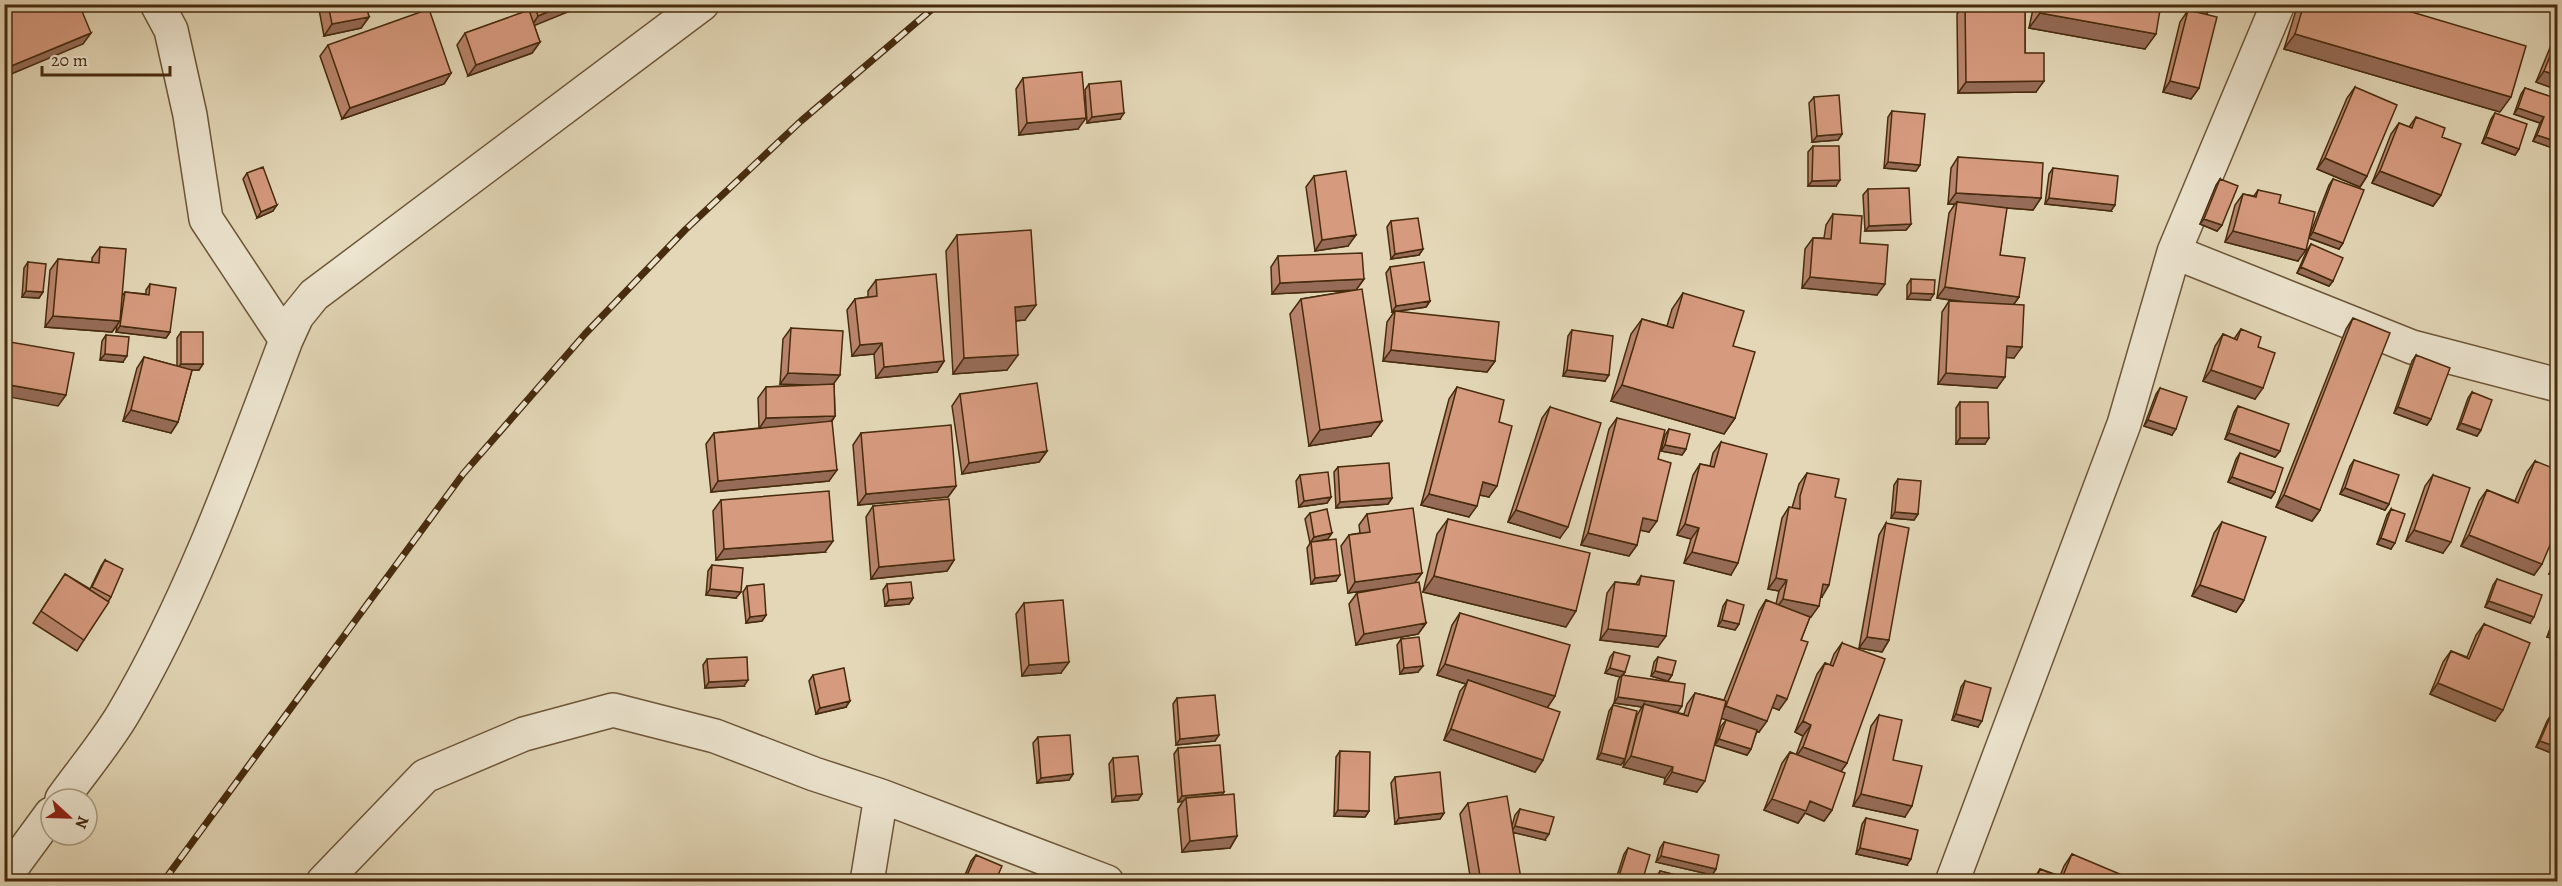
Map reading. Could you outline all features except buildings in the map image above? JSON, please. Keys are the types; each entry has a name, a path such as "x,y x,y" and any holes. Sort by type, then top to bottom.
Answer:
{"street":[{"path":"157,4 171,30 188,104 206,219 286,340"},
{"path":"71,787 122,716 157,652 227,497 297,316 314,295 702,4"},
{"path":"1952,882 2124,424 2174,252 2278,4"},
{"path":"2174,252 2412,347 2558,385"},
{"path":"323,882 425,776 524,734 613,710 715,736 1107,882"},
{"path":"867,882 881,796"},
{"path":"4,878 39,830"}],"railway":[{"path":"163,882 463,474 585,334 685,230 801,121 938,4"}]}
